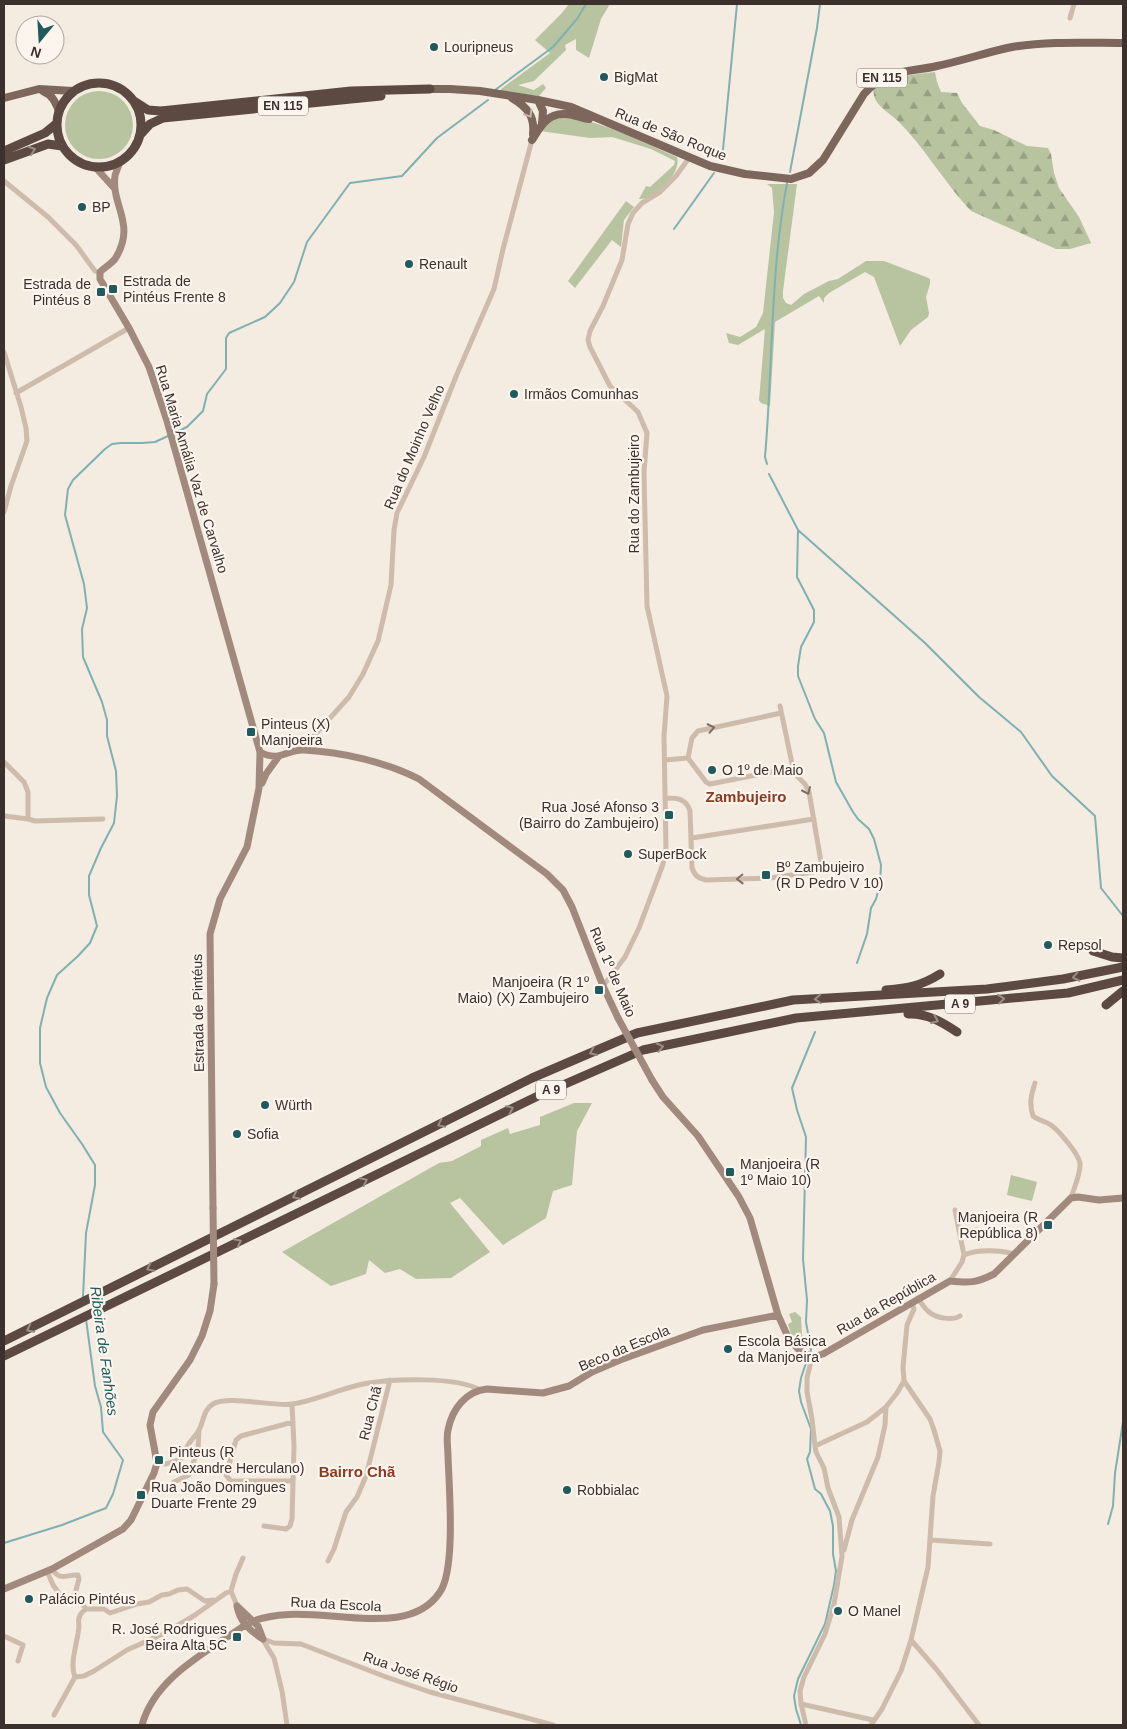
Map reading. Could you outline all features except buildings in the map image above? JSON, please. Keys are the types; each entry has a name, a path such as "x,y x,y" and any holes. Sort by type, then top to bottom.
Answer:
{"highway":[{"path":"100,82 113,85 125,91 134,101 142,122 141,134 135,147 125,158 113,165 96,168 84,165 71,157 62,146 56,124 59,110 72,91 87,84 100,82"},
{"name":"Rua de São Roque","path":"134,101 148,110 161,111 351,91 430,89"},
{"name":"Rua de São Roque","path":"141,134 150,124 163,118 349,100 430,89"},
{"path":"4,151 45,133 56,124"},
{"path":"4,160 48,144 62,146"},
{"path":"1093,951 1112,958 1123,958"},
{"name":"A 9","path":"4,1341 532,1078 637,1033 793,1000 987,989 1063,979 1123,967"},
{"path":"858,997 924,984 940,974"},
{"name":"A 9","path":"4,1356 540,1095 643,1050 796,1018 1068,993 1123,980"},
{"path":"1106,1005 1123,991"},
{"path":"853,1013 917,1014 934,1018 958,1032"}],"main road":[{"name":"Rua de São Roque","path":"430,89 450,89 508,96 571,107 710,166 745,174 791,179 802,176 815,168 823,160 864,94 872,84 887,75 937,66 1028,45 1123,42"},
{"path":"4,98 39,89 72,91"},
{"path":"39,89 49,94 59,110"},
{"path":"508,96 521,103 529,111 534,126 532,140"},
{"path":"538,100 543,111 542,123"},
{"path":"532,140 542,123 553,115 565,114 586,119 597,119"}],"street":[{"path":"1070,18 1074,4"},
{"name":"Rua do Moinho Velho","path":"302,750 348,697 363,674 378,641 391,585 394,530 397,513 424,457 494,289 532,140"},
{"name":"Rua do Zambujeiro","path":"603,986 625,957 639,928 666,851 664,736 667,696 647,606 644,472 647,433 638,412 610,386 588,340 590,331 603,306 622,260 628,224 633,213 642,203 660,192 676,176 689,158"},
{"path":"100,273 114,260 122,244 123,220 115,189 115,176 120,161"},
{"path":"96,168 115,189"},
{"name":"Rua Maria Amália Vaz de Carvalho","path":"4,183 48,218 76,245 95,271 100,273 101,282 129,328 149,367 167,421 260,752"},
{"path":"16,393 129,328"},
{"path":"4,352 26,428 27,441 4,512"},
{"path":"665,798 682,800 688,804 692,838 692,868 698,878 706,880 770,878 813,872 819,869 821,866 809,792 792,768 780,706"},
{"path":"781,713 698,731 692,738 688,758 706,782 710,784 792,768"},
{"name":"Rua 1º de Maio","path":"260,752 271,757 302,750 371,761 400,769 419,779 547,874 563,890 572,907 603,986 618,1018 663,1097 698,1136 739,1196 750,1218 778,1315 792,1343 803,1353 812,1356"},
{"name":"Estrada de Pintéus","path":"157,1463 150,1425 153,1412 190,1360 202,1336 210,1312 214,1284 210,934 220,899 247,847 259,788 260,752"},
{"path":"259,788 279,756"},
{"path":"665,760 688,758"},
{"path":"4,762 24,782 28,792 28,819"},
{"path":"4,816 35,821 103,819"},
{"path":"692,838 814,819"},
{"path":"1035,1083 1031,1096 1033,1116 1050,1125 1060,1134 1077,1155 1080,1162 1080,1169 1071,1198 1099,1200 1123,1198"},
{"name":"Rua da República","path":"812,1356 823,1354 950,1281 979,1282 994,1274 1071,1198"},
{"path":"950,1281 962,1262 964,1255 955,1210"},
{"path":"960,1234 977,1230"},
{"path":"964,1255 977,1252 1009,1252 1014,1254"},
{"path":"915,1300 931,1314 947,1318 960,1316"},
{"path":"801,1704 872,1723 882,1710 901,1671 911,1640 928,1567 933,1496 939,1456 938,1442 930,1419 904,1381 903,1367 907,1325 914,1309 915,1300"},
{"name":"Beco da Escola","path":"480,1390 542,1393 568,1386 592,1372 620,1360 703,1330 778,1315"},
{"path":"812,1356 807,1378 807,1392 814,1446 824,1468 828,1488 839,1517 842,1556"},
{"path":"174,1482 189,1474 198,1449 199,1430 204,1415 214,1403 227,1401 292,1404 362,1384 390,1380 455,1381 472,1385 480,1390"},
{"name":"Rua Chã","path":"328,1561 346,1512 357,1497 366,1476 390,1380"},
{"path":"814,1446 868,1422 886,1407 898,1393 904,1381"},
{"name":"Rua da Escola","path":"142,1725 146,1711 158,1692 181,1670 245,1625 254,1621 276,1615 303,1613 386,1619 406,1616 424,1609 441,1591 448,1570 450,1536 448,1430 456,1408 469,1395 480,1390"},
{"path":"264,1526 282,1530 286,1529 290,1526 292,1519 292,1404"},
{"path":"806,1725 800,1691 804,1677 825,1634 834,1604 842,1556 852,1520 883,1442 886,1407"},
{"path":"292,1481 233,1481 226,1475 236,1440 241,1436 293,1422"},
{"path":"4,1589 50,1570 123,1528 131,1520 157,1463 166,1464 181,1459 199,1430"},
{"path":"930,1540 990,1544"},
{"path":"243,1558 231,1591 239,1615 245,1625 263,1639"},
{"path":"50,1570 62,1577 78,1575 75,1594 65,1602 53,1585 50,1570"},
{"path":"75,1678 72,1671 79,1619 81,1612 86,1609 104,1608 110,1613 149,1602 178,1590 187,1589 205,1601 216,1599"},
{"path":"54,1716 75,1678 94,1671 127,1650 164,1633 196,1615 216,1599 231,1591"},
{"path":"75,1594 86,1609"},
{"path":"237,1606 254,1621 274,1658 282,1691 287,1725"},
{"path":"4,1636 23,1645 18,1661"},
{"name":"Rua José Régio","path":"263,1639 274,1643 301,1644 430,1692 553,1725"},
{"path":"911,1640 937,1670 979,1725"}],"green space":[{"path":"569,4 610,4 601,19 589,58 576,50 576,39 565,45 566,50 534,81 518,85 534,90 543,84 546,88 539,96 501,91 501,89 550,53 535,40"},
{"path":"935,72 941,92 957,93 962,103 980,126 994,130 1027,146 1048,148 1059,188 1079,217 1091,243 1070,249 1056,249 971,211 909,132 882,108 875,99 874,88 890,80"},
{"path":"99,91 112,93 123,101 131,112 133,125 131,138 123,149 112,157 99,159 86,157 75,149 67,138 65,125 67,112 75,101 86,93"},
{"path":"558,117 587,121 603,126 677,157 675,170 671,178 659,190 652,195 639,199 646,186 650,187 674,165 675,161 651,149 612,137 590,138 540,131 545,125"},
{"path":"767,184 797,184 783,291 783,298 786,303 791,305 804,294 829,281 838,279 866,261 884,261 930,279 926,297 928,317 911,330 900,346 874,277 865,272 829,293 824,298 824,303 819,296 775,322 770,406 761,403 759,400 765,329 738,345 729,343 726,333 740,337 756,327 763,313 774,212 772,188"},
{"path":"626,201 634,207 624,220 621,247 612,240 575,288 568,281"},
{"path":"574,1103 592,1103 577,1131 572,1185 553,1191 546,1218 503,1245 460,1198 450,1203 490,1252 451,1278 416,1279 400,1269 385,1273 369,1260 366,1274 331,1286 282,1252 439,1163 452,1161 481,1146 481,1140 508,1128 510,1134 540,1125 540,1117"},
{"path":"1011,1175 1037,1182 1032,1201 1007,1195"},
{"path":"795,1312 801,1317 802,1335 806,1340 807,1349 791,1334 788,1324 792,1322 789,1314"}],"waterway":[{"name":"Ribeira de Fanhões","path":"495,90 553,47 577,19 586,4"},
{"path":"722,160 737,4"},
{"path":"790,172 820,4"},
{"name":"Ribeira de Fanhões","path":"172,434 187,427 203,411 207,394 226,369 226,338 229,333 265,317 280,303 294,282 307,242 350,183 402,176 437,138 488,100"},
{"path":"674,229 714,173"},
{"path":"767,464 765,457 775,285 787,183"},
{"name":"Ribeira de Fanhões","path":"83,1297 86,1233 95,1185 95,1165 60,1113 46,1087 40,1063 40,1028 47,998 57,975 90,943 97,926 89,895 89,876 114,823 117,796 116,771 107,736 107,720 102,702 83,657 82,629 87,608 84,584 65,515 68,489 73,480 105,449 112,444 155,442 168,436"},
{"path":"769,474 798,530 925,643 979,697 1021,732 1052,776 1095,816 1101,888 1123,916"},
{"path":"798,530 797,577 814,610 814,622 801,647 798,676 815,719 824,733 836,782 853,812 869,829 874,839 881,865 880,884 876,899 871,908 867,934 857,963"},
{"path":"810,1353 806,1322 807,1300 803,1259 806,1137 792,1088 815,1032"},
{"name":"Ribeira de Fanhões","path":"4,1543 62,1525 106,1508 113,1494 123,1460 103,1432 101,1407 95,1386 86,1319"},
{"path":"801,1725 794,1696 798,1679 825,1624 836,1571 830,1511 821,1494 815,1489 807,1459 810,1452 811,1429 799,1391 808,1357"},
{"path":"1108,1524 1113,1506 1115,1473 1123,1422"}],"place":[{"name":"Louripneus","path":"434,47"},
{"name":"BigMat","path":"604,77"},
{"name":"BP","path":"82,207"},
{"name":"Renault","path":"409,264"},
{"name":"Estrada de Pintéus Frente 8","path":"113,289"},
{"name":"Estrada de Pintéus 8","path":"101,292"},
{"name":"Irmãos Comunhas","path":"514,394"},
{"name":"Pinteus (X) Manjoeira","path":"251,732"},
{"name":"O 1º de Maio","path":"712,770"},
{"name":"Rua José Afonso 3 (Bairro do Zambujeiro)","path":"669,815"},
{"name":"SuperBock","path":"628,854"},
{"name":"Bº Zambujeiro (R D Pedro V 10)","path":"766,875"},
{"name":"Repsol","path":"1048,945"},
{"name":"Manjoeira (R 1º Maio) (X) Zambujeiro","path":"599,990"},
{"name":"Würth","path":"265,1105"},
{"name":"Sofia","path":"237,1134"},
{"name":"Manjoeira (R 1º Maio 10)","path":"730,1172"},
{"name":"Manjoeira (R República 8)","path":"1048,1225"},
{"name":"Escola Básica da Manjoeira","path":"728,1349"},
{"name":"Pinteus (R Alexandre Herculano)","path":"159,1460"},
{"name":"Robbialac","path":"567,1490"},
{"name":"Rua João Domingues Duarte Frente 29","path":"141,1495"},
{"name":"Palácio Pintéus","path":"29,1599"},
{"name":"O Manel","path":"838,1611"},
{"name":"R. José Rodrigues Beira Alta 5C","path":"237,1637"}],"district":[{"name":"Zambujeiro","path":"746,797"},
{"name":"Bairro Chã","path":"357,1472"}]}
